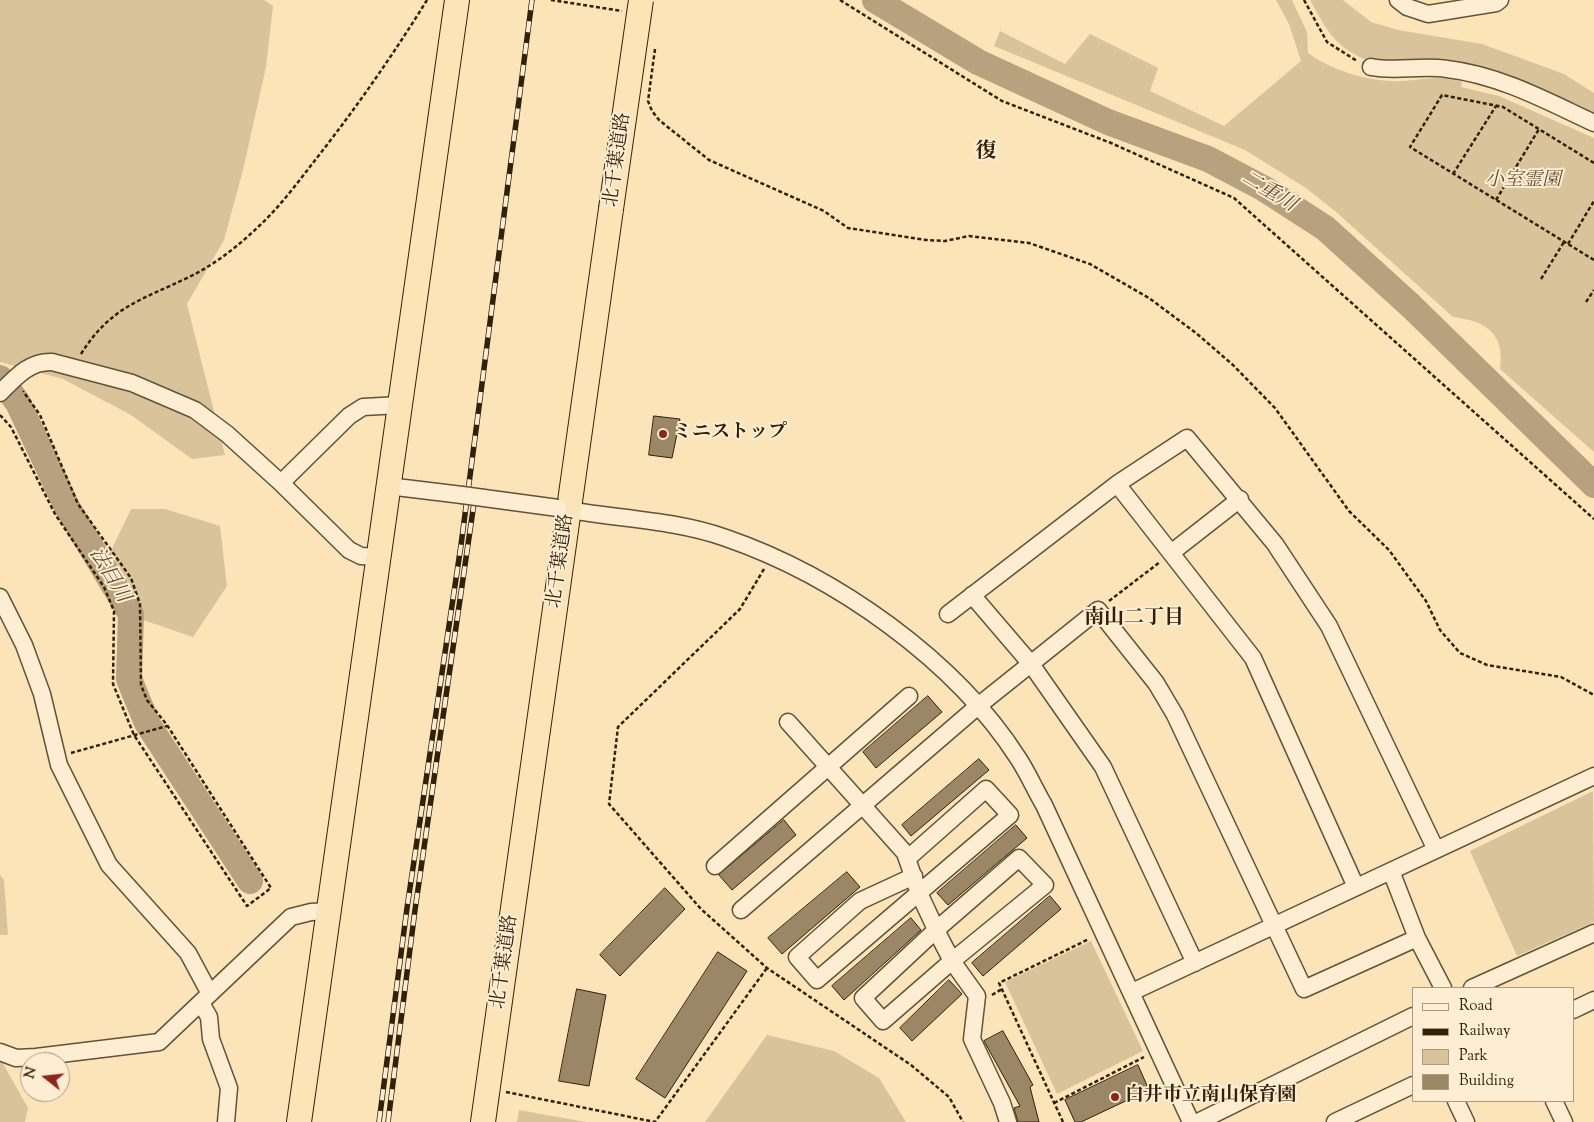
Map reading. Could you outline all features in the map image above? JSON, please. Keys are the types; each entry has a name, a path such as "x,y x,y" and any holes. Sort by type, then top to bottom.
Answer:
{"highway":[{"path":"299,1122 379,557 396,487 400,405 457,0"},
{"name":"北千葉道路","path":"483,1122 564,509 611,209 633,6"}],"street":[{"path":"1398,0 1413,9 1428,14 1496,3 1500,0"},
{"path":"1371,67 1387,70 1432,67 1460,70 1511,85 1594,124"},
{"path":"0,393 14,378 29,367 41,362 73,366 132,383 195,410 227,434 281,482 349,550 361,556 379,557"},
{"path":"281,482 349,416 363,407 400,405"},
{"path":"948,614 1117,484 1187,438 1240,499 1275,544 1329,626 1436,850"},
{"path":"1117,484 1253,658 1356,887"},
{"path":"396,487 668,523 725,538 771,556 839,592 882,619 948,675 978,706 1018,758 1044,805 1191,1122"},
{"path":"1171,553 1240,499"},
{"path":"972,596 1031,664 1103,767 1195,963"},
{"path":"0,597 24,645 42,694 59,765 109,865 188,953 205,998 211,1039 229,1088 226,1122"},
{"path":"740,910 978,706 1098,610 1156,683 1175,715 1276,925 1304,989 1417,938"},
{"path":"716,866 909,696"},
{"path":"788,722 863,803 905,853 936,930 952,961 977,996 972,1039 1002,1103 1008,1122"},
{"path":"1132,992 1594,776"},
{"path":"907,859 986,789 1010,815 817,980 797,957 860,901 914,876"},
{"path":"1019,858 1044,885 952,961 883,1022 863,998 936,930 1019,858"},
{"path":"1391,871 1417,938 1442,987"},
{"path":"0,1052 16,1058 36,1057 159,1042 291,916 330,911"},
{"path":"1474,987 1594,934"},
{"path":"1574,1010 1594,1000"},
{"path":"1198,1122 1412,1016"},
{"path":"1335,1122 1364,1116 1412,1086"},
{"path":"1456,1102 1466,1122"},
{"path":"1554,1102 1564,1122"}],"path":[{"path":"73,366 94,333 117,312 212,264 258,228 297,183 361,101 427,0"},
{"path":"551,0 633,6"},
{"path":"840,0 1002,100 1111,143 1234,198 1594,519"},
{"path":"1304,0 1327,42 1340,53 1371,67"},
{"path":"656,43 648,101 652,111 659,120 709,160 824,211 848,228 926,240 945,241 970,236 1029,242 1090,264 1149,298 1196,333 1233,365 1275,408 1349,511 1395,558 1426,601 1440,630 1460,653 1487,665 1561,677 1594,695"},
{"path":"1594,163 1503,107 1442,95 1410,147 1594,260"},
{"path":"1453,174 1496,106"},
{"path":"1496,200 1539,129"},
{"path":"1541,279 1594,201"},
{"path":"1586,302 1594,290"},
{"path":"0,415 12,427 55,514 104,588 114,611 114,684 134,735 247,906 271,888 167,725 147,700 141,686 140,604 131,578 78,504 40,415 14,378"},
{"path":"1098,610 1171,553"},
{"path":"771,556 740,609 618,727 610,804 702,909 767,968 911,1065 949,1097 963,1122"},
{"path":"57,756 167,725"},
{"path":"1063,1122 999,983 1104,932"},
{"path":"506,1092 655,1122 767,968"},
{"path":"1054,1103 1158,1050"}],"green space":[{"path":"0,0 264,0 273,6 266,67 243,170 224,240 187,304 225,455 192,459 131,415 63,379 0,362"},
{"name":"小室霊園","path":"1276,0 1292,0 1307,32 1308,53 1340,70 1376,80 1400,81 1445,78 1462,82 1461,87 1499,96 1594,138 1594,452 1500,369 1501,357 1499,346 1491,331 1475,322 1453,317 1335,211 1306,188 1245,150 994,46 1000,31 1065,64 1090,34 1158,68 1150,91 1224,126 1301,61 1289,24"},
{"path":"1310,0 1343,0 1371,22 1398,30 1482,44 1564,74 1594,93 1594,119 1535,90 1370,62 1348,50 1334,38 1322,22"},
{"path":"131,509 165,509 220,526 227,586 193,637 143,620 108,557"},
{"path":"1593,791 1594,922 1517,956 1470,851"},
{"path":"0,875 4,880 8,935 0,935"},
{"path":"1091,941 1143,1051 1057,1094 1005,982"},
{"path":"767,1035 834,1051 879,1078 906,1122 705,1122"},
{"path":"0,1058 20,1094 20,1102 25,1102 28,1108 25,1122 0,1122"},
{"path":"519,1110 586,1122 517,1122"}],"building":[{"path":"654,416 680,419 672,458 649,455"},
{"path":"928,696 942,712 876,768 863,752"},
{"path":"979,759 989,770 911,836 902,825"},
{"path":"784,820 796,835 732,890 719,875"},
{"path":"1016,825 1027,838 948,905 937,893"},
{"path":"847,872 860,887 782,954 768,938"},
{"path":"665,888 685,909 620,976 600,955"},
{"path":"1050,896 1061,909 983,976 972,963"},
{"path":"911,918 921,930 844,1000 832,986"},
{"path":"718,952 747,971 665,1098 636,1079"},
{"path":"949,980 962,994 912,1041 900,1028"},
{"path":"577,989 606,995 589,1086 559,1081"},
{"path":"1003,1031 1033,1085 1030,1087 1039,1122 1018,1122 1014,1108 1020,1106 984,1041"},
{"path":"1138,1065 1149,1090 1081,1122 1075,1122 1065,1100"}],"waterway":[{"name":"二重川","path":"875,0 978,62 1108,122 1208,159 1263,188 1325,228 1411,306 1594,485"},
{"name":"法目川","path":"0,378 18,403 67,507 131,614 129,679 147,723 250,881"}],"railway":[{"path":"379,1122 407,908 461,545 532,0"},
{"path":"388,1122 415,910 474,503"}],"place":[{"name":"ミニストップ","path":"663,434"},
{"name":"白井市立南山保育園","path":"1115,1097"}],"district":[{"name":"復","path":"986,153"},
{"name":"南山二丁目","path":"1134,620"}]}
